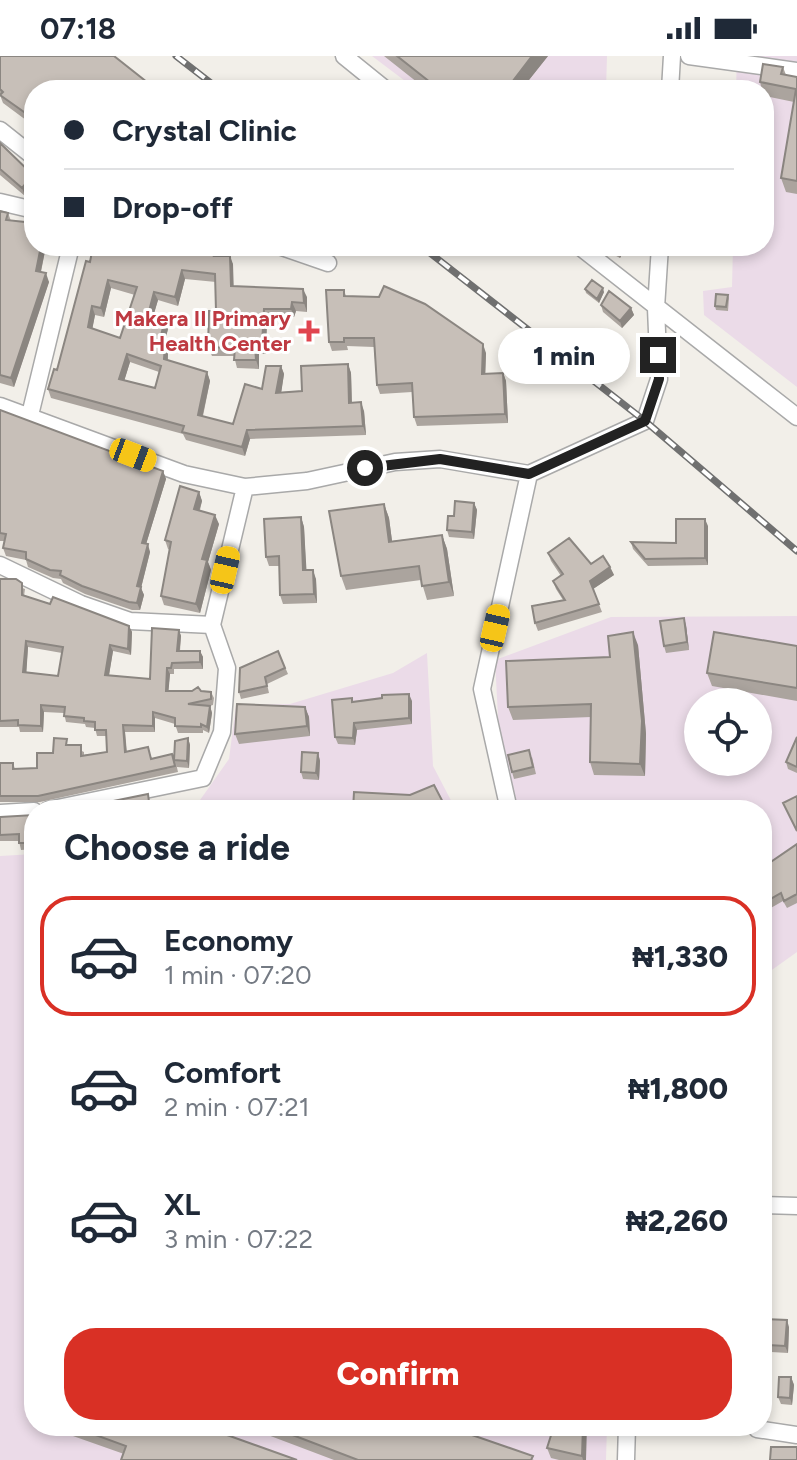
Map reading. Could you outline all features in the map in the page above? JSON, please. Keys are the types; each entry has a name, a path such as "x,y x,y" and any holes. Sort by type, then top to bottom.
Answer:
{"street":[{"path":"344,56 374,80"},
{"path":"671,80 672,56"},
{"path":"689,56 797,71"},
{"path":"0,130 24,149"},
{"path":"0,202 24,208"},
{"path":"30,415 69,256"},
{"path":"308,256 328,263"},
{"path":"591,256 797,417"},
{"path":"0,406 184,474 245,487 307,481 395,462 440,459 529,474 645,421 659,379 656,308 659,256"},
{"path":"507,800 482,689 529,474"},
{"path":"96,800 203,778 222,732 227,668 212,625 245,487"},
{"path":"0,565 81,604 130,621 212,625"},
{"path":"0,813 24,812"},
{"path":"772,1205 797,1206"},
{"path":"772,1431 797,1435"},
{"path":"626,1460 627,1436"}],"shaded area":[{"path":"372,56 607,56 606,80 404,80"},
{"path":"737,56 797,56 797,387 704,315 703,291 732,287 733,256 774,256 774,80 736,80"},
{"path":"797,616 797,952 772,970 772,800 502,800 495,660 611,617"},
{"path":"427,653 433,766 451,800 200,800 229,759 236,705 290,704 393,673"},
{"path":"24,855 24,1436 607,1436 606,1460 0,1460 0,856"}],"building":[{"path":"0,56 114,56 144,80 24,80 24,112 0,95 3,92 0,89"},
{"path":"397,56 532,56 514,80 427,80"},
{"path":"763,64 783,67 781,74 797,77 797,181 781,178 796,89 774,85 774,80 760,80"},
{"path":"0,143 24,166 24,186 22,188 0,169"},
{"path":"0,211 8,213 6,220 24,222 24,256 39,256 36,271 46,273 11,378 0,375"},
{"path":"91,256 230,256 231,286 303,289 304,303 292,302 291,309 264,309 262,345 255,345 256,360 234,360 235,348 208,347 209,311 216,311 215,274 182,270 175,297 154,292 148,315 165,320 159,343 165,345 164,359 207,372 198,415 233,424 245,384 262,389 266,366 281,366 276,393 302,391 301,366 348,364 349,403 361,402 363,426 247,430 242,447 182,432 184,426 48,389 54,369 57,370 86,261 90,262","holes":["108,280 137,287 120,338 88,327 92,306 101,308","127,354 161,366 155,388 119,379"]},
{"path":"592,280 603,288 597,299 585,289"},
{"path":"384,286 425,304 483,344 482,374 503,373 505,414 414,417 412,383 377,385 374,338 344,338 344,342 329,342 326,290 344,290 344,296 379,297"},
{"path":"609,291 631,308 620,321 601,305"},
{"path":"716,294 728,295 726,307 715,306"},
{"path":"0,410 163,471 142,543 148,544 137,586 141,587 137,603 82,586 60,575 61,571 50,570 26,559 26,552 3,548 6,534 0,533"},
{"path":"180,486 199,492 194,509 215,515 202,559 207,560 196,604 161,596 171,542 165,540"},
{"path":"455,501 474,503 472,532 447,530 448,516 454,516"},
{"path":"384,504 389,542 442,535 449,582 422,586 419,566 341,576 329,511"},
{"path":"301,517 303,570 313,570 314,594 280,595 279,556 266,557 264,519"},
{"path":"676,519 705,519 705,558 645,559 631,542 676,543"},
{"path":"569,538 591,564 603,556 610,567 590,581 599,604 535,623 532,606 565,600 553,581 563,574 548,553"},
{"path":"0,579 16,579 22,583 22,595 50,604 53,597 129,626 128,649 110,645 105,675 150,679 152,628 179,630 177,651 200,651 200,662 172,663 171,668 167,668 166,691 192,691 198,687 201,691 211,692 211,699 188,704 210,706 207,727 201,724 201,727 175,726 175,718 153,712 153,726 123,725 125,752 148,747 151,759 172,754 175,766 38,796 0,796 0,763 13,763 13,769 37,768 37,753 53,753 54,738 67,739 66,745 81,745 81,756 107,752 106,730 95,730 95,722 84,721 84,718 64,716 65,707 41,705 41,726 18,725 18,720 0,721","holes":["26,641 63,647 58,676 23,672"]},
{"path":"684,618 687,642 664,646 660,621"},
{"path":"633,632 642,721 640,764 590,762 591,704 508,707 506,661 610,657 608,636"},
{"path":"714,632 797,646 797,688 707,673"},
{"path":"278,651 285,668 265,677 267,686 239,692 240,668"},
{"path":"409,694 409,718 354,723 353,738 335,737 332,700 352,698 352,702 382,698 382,695"},
{"path":"237,704 305,707 307,726 235,734"},
{"path":"797,737 797,767 786,762"},
{"path":"188,738 187,761 174,760 175,741"},
{"path":"529,750 533,767 512,772 508,755"},
{"path":"302,752 318,753 316,773 301,772"},
{"path":"434,785 442,800 354,800 354,792 410,795"},
{"path":"148,794 149,800 118,800"},
{"path":"797,796 797,831 783,803"},
{"path":"24,816 24,843 19,843 19,834 0,835 0,817"},
{"path":"797,844 797,894 784,901 781,893 772,898 772,861"},
{"path":"772,1319 787,1320 785,1346 772,1345"},
{"path":"779,1377 791,1377 790,1398 778,1397"},
{"path":"98,1436 230,1436 297,1460 121,1460 126,1446"},
{"path":"295,1436 475,1436 533,1456 531,1460 358,1460"},
{"path":"551,1436 583,1436 582,1456 547,1448"},
{"path":"771,1447 797,1447 797,1460 770,1460"}],"railway":[{"path":"176,56 207,80"},
{"path":"434,256 645,421 797,551"}],"place":[{"name":"Makera II Primary Health Center","path":"309,331"}],"route":[{"path":"365,468 440,459 529,474 645,421 659,379 658,355"}]}
